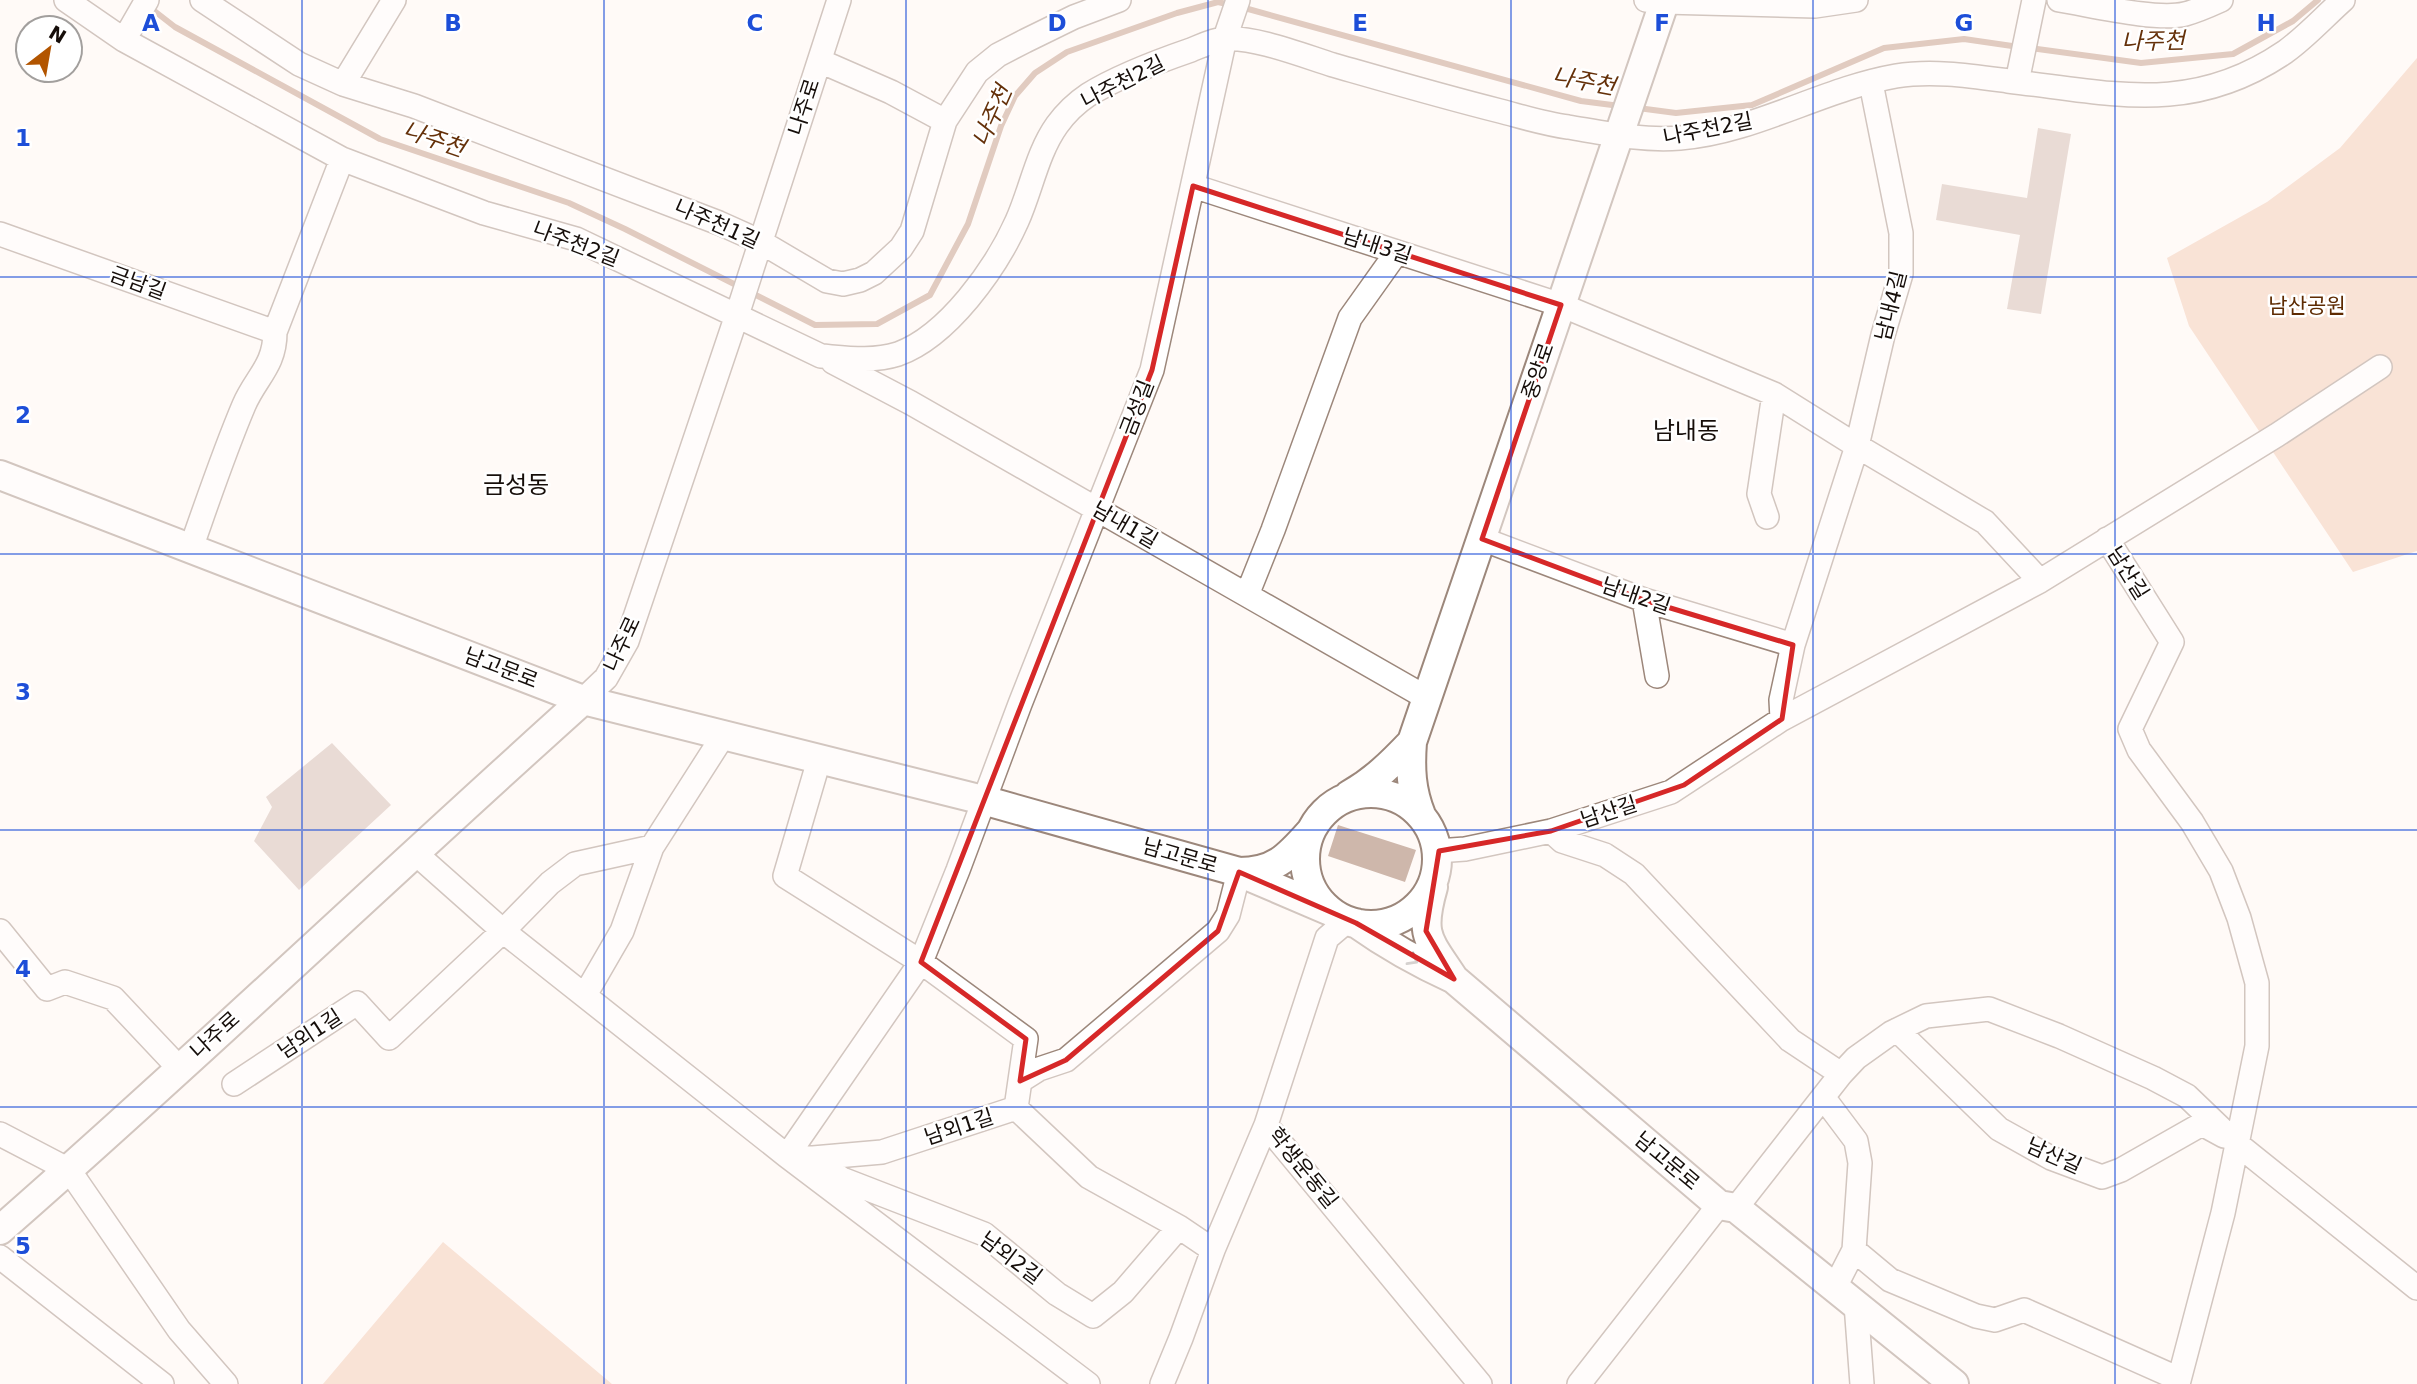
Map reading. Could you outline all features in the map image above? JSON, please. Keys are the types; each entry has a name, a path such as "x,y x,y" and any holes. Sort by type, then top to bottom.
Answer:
{"street":[{"name":"나주천2길","path":"66,0 124,40 342,159 484,213 576,239 738,310 821,356 878,358 898,354 933,334 961,307 1015,226 1046,145 1065,115 1082,99 1110,83 1225,38 1262,43 1431,94 1561,126 1621,130 1656,139 1684,138 1727,130 1896,76 1953,74 2113,95 2164,96 2195,90 2227,81 2290,49 2343,0"},
{"path":"124,40 147,0"},
{"name":"나주천1길","path":"202,0 299,64 343,84 414,106 615,181 719,223 827,281 843,284 860,281 874,273 901,248 912,231 945,121 966,86 990,60 1074,17 1119,0"},
{"path":"343,84 394,0"},
{"name":"나주로","path":"0,1230 69,1170 606,678 627,641 839,0"},
{"name":"금성길","path":"983,800 1152,370 1225,38 1238,0"},
{"path":"1658,7 1815,6 1856,0"},
{"path":"2017,82 2035,0"},
{"path":"2059,0 2169,16 2184,14 2221,0"},
{"name":"중앙로","path":"1412,742 1621,130 1658,7"},
{"name":"나주로","path":"820,61 891,92 945,121"},
{"name":"남내4길","path":"1782,719 1782,700 1793,645 1857,446 1903,259 1901,233 1871,83"},
{"path":"191,548 248,396 275,350 275,332 342,159"},
{"name":"남내3길","path":"1193,186 1561,304"},
{"name":"금남길","path":"0,234 275,332"},
{"path":"1247,595 1350,318 1396,252"},
{"path":"1561,304 1774,394 1985,522 2040,581"},
{"name":"남내1길","path":"821,356 863,375 1427,698"},
{"path":"2107,539 2277,435 2380,367"},
{"path":"1767,517 1759,494 1774,394"},
{"name":"남고문로","path":"0,475 583,699 819,761 983,800 1238,872 1228,915 1218,932 1066,1060 1040,1069 1020,1081"},
{"name":"남내2길","path":"1482,539 1644,600 1793,645"},
{"name":"남산길","path":"1437,851 1465,849 1551,831 1671,792 1782,719 2040,581 2107,539 2172,642 2130,729 2139,750 2192,822 2221,871 2239,918 2258,983 2257,1046 2223,1213 2178,1381 2024,1310 1995,1320 1976,1317 1890,1280 1854,1250"},
{"path":"1644,600 1657,676"},
{"path":"585,995 622,931 652,847 723,736"},
{"path":"1238,872 1259,872 1272,867 1293,851 1322,815 1338,801 1376,779 1412,742"},
{"path":"1412,742 1411,783 1414,797 1433,834 1437,851 1426,931 1454,979"},
{"name":"남외1길","path":"787,1156 813,1158 882,1152 1016,1108 1026,1038 921,962 785,876 819,761"},
{"path":"1338,801 1359,793 1382,794 1403,801 1421,815"},
{"path":"787,1156 921,962 983,800"},
{"name":"남산길","path":"1551,831 1562,841 1605,855 1634,874 1790,1040 1841,1074"},
{"path":"1310,832 1305,853 1306,874 1315,894 1344,918 1384,943 1420,964 1454,979"},
{"path":"503,931 550,883 575,864 652,847"},
{"path":"414,852 503,931 787,1156 1088,1384"},
{"path":"1238,872 1368,926 1389,923 1408,915 1425,899 1435,879"},
{"name":"학생운동길","path":"1344,918 1327,938 1266,1125 1480,1384"},
{"name":"나주로","path":"0,931 47,989 65,982 113,998 179,1068"},
{"name":"남외1길","path":"234,1084 357,1003 389,1038 503,931"},
{"name":"남고문로","path":"1454,979 1727,1206 1845,1295 1954,1384"},
{"name":"남산길","path":"1727,1206 1856,1058 1897,1030 1926,1016 1989,1009 2059,1036 2187,1096 2236,1143 2417,1288"},
{"name":"남산길","path":"1897,1030 1999,1129 2051,1158 2102,1177 2121,1170 2202,1124 2236,1143"},
{"path":"1823,1097 1856,1140 1860,1163 1854,1250 1845,1295 1862,1384"},
{"path":"1016,1108 1089,1177 1179,1227 1213,1250"},
{"path":"1162,1384 1213,1250 1266,1125"},
{"path":"0,1134 69,1170 179,1331 226,1384"},
{"name":"남외2길","path":"813,1158 842,1179 984,1234 1058,1294 1093,1316 1123,1292 1179,1227"},
{"path":"1579,1384 1727,1206"},
{"path":"0,1257 162,1384"}],"highlighted area":[{"path":"1193,186 1561,305 1482,539 1644,600 1793,645 1782,719 1684,785 1551,831 1439,851 1426,931 1454,979 1356,923 1239,872 1218,931 1066,1060 1020,1081 1026,1039 921,962 1152,370"}],"green space":[{"name":"남산공원","path":"2417,58 2417,551 2353,572 2189,326 2167,258 2267,202 2340,148"},
{"path":"443,1242 612,1384 323,1384"}],"building":[{"path":"2038,128 2071,134 2041,314 2007,309 2020,235 1936,220 1942,184 2027,198"},
{"path":"332,743 391,805 299,890 254,841 272,807 266,797"},
{"path":"1338,825 1416,850 1405,882 1328,856"}],"waterway":[{"name":"나주천","path":"2030,48 2141,63 2233,54 2293,21 2318,0"},
{"name":"나주천","path":"148,6 175,27 380,139 569,203 815,325 877,324 930,295 968,224 1001,126 1015,96 1035,73 1067,52 1177,13 1218,2 1231,5"},
{"name":"나주천","path":"1241,7 1581,101 1620,106"},
{"name":"나주천","path":"1638,108 1676,113 1752,105 1884,48 1964,39 2019,47"}],"district":[{"name":"남내동","path":"1686,431"},
{"name":"금성동","path":"516,485"}]}
